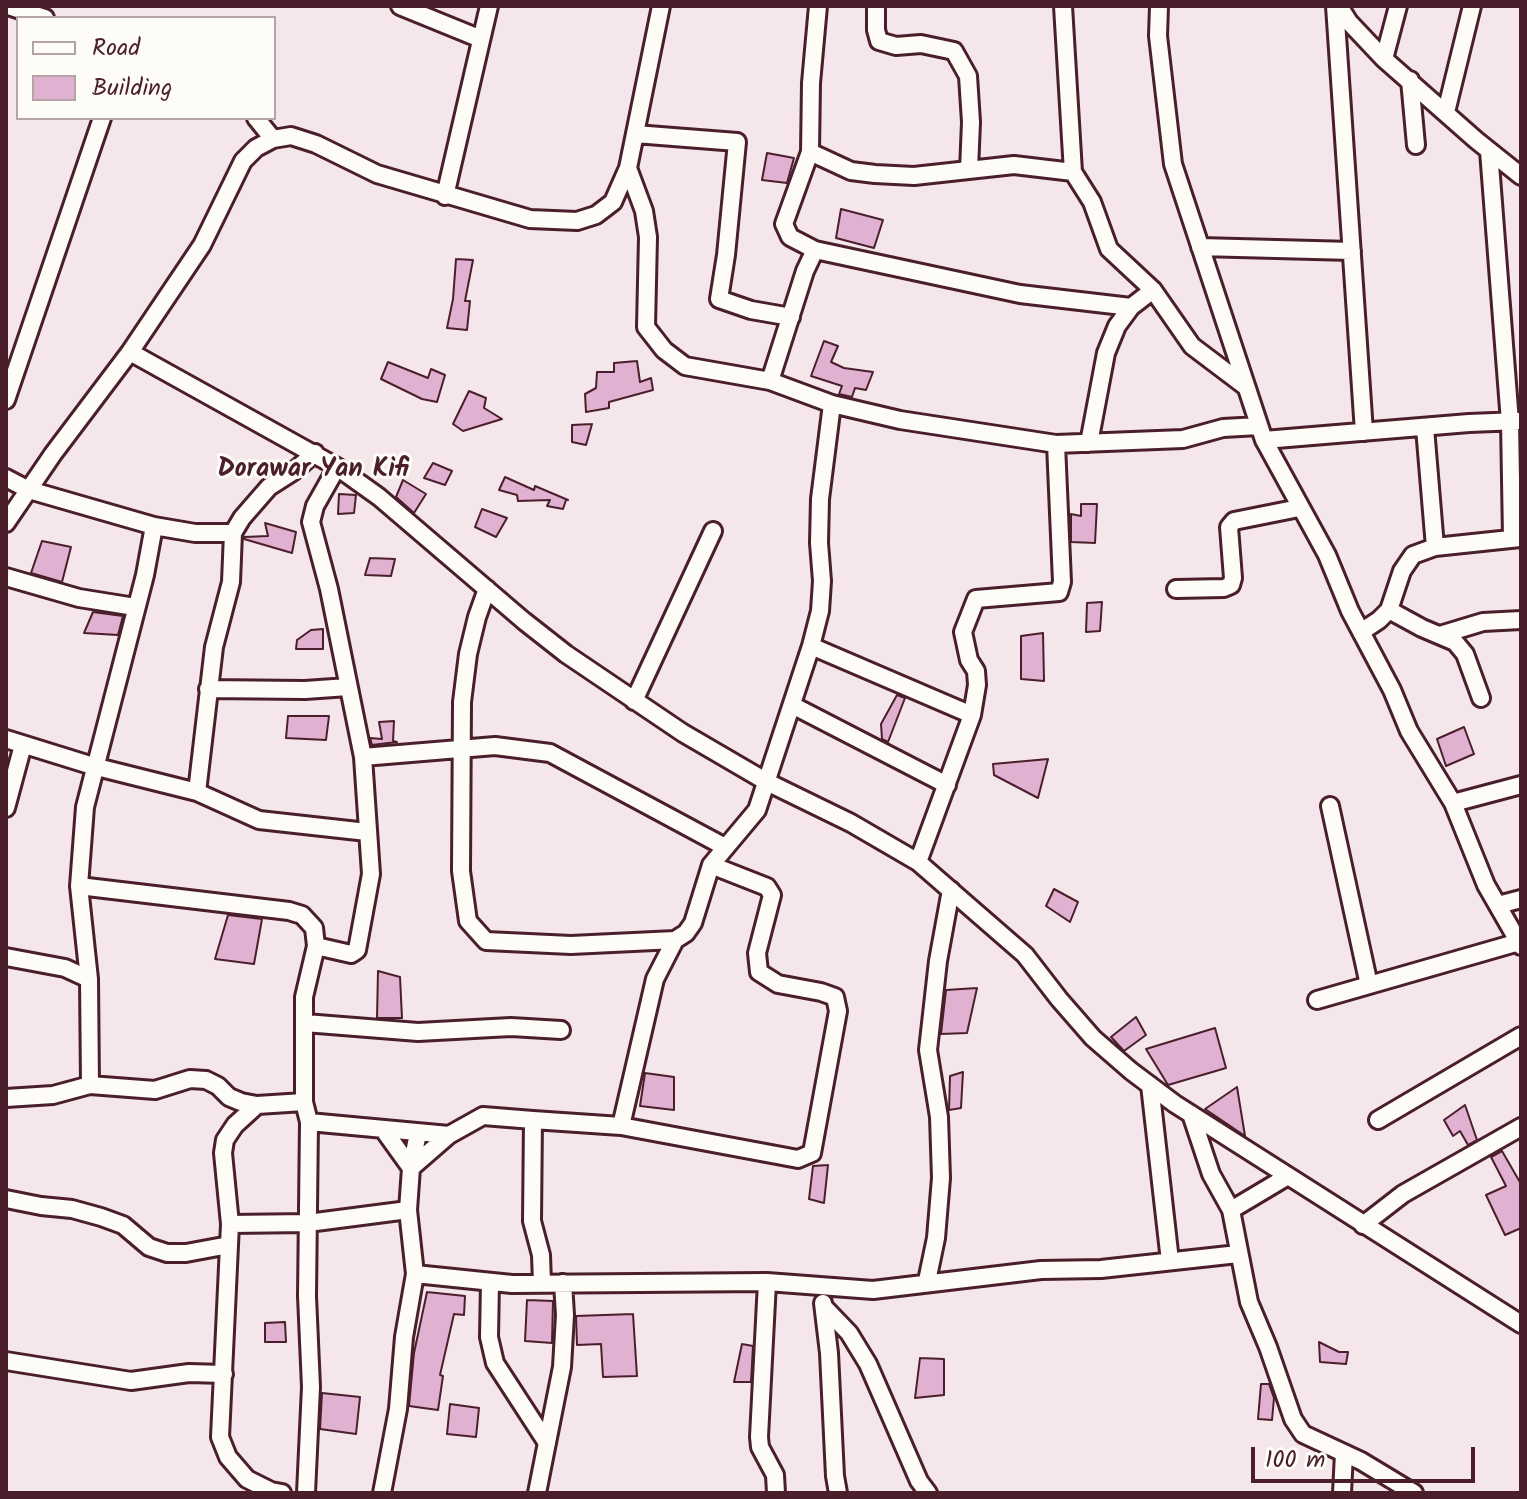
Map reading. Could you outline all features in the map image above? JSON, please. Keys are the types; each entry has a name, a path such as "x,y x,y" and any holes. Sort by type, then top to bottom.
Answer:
{"street":[{"path":"8,6 39,16"},
{"path":"400,6 481,39"},
{"path":"445,196 489,6"},
{"path":"6,523 130,352 202,245 243,161 256,148 273,139 291,136 377,174 530,219 577,221 596,215 613,202 628,168 661,6"},
{"path":"818,6 811,83 810,152 784,224 790,237 815,250 1020,294 1131,307"},
{"path":"876,6 879,41 896,46 921,44 954,51 968,76 971,122 969,170"},
{"path":"1063,6 1073,172 1092,202 1109,249 1153,290 1192,346 1245,386"},
{"path":"1159,6 1158,36 1173,164 1262,433 1299,508 1327,555 1409,731 1453,803 1486,885 1520,944 1317,1000"},
{"path":"1337,6 1384,59 1521,176"},
{"path":"1337,6 1364,432"},
{"path":"1384,59 1398,6"},
{"path":"1446,112 1472,6"},
{"path":"1410,80 1416,145"},
{"path":"6,400 101,120"},
{"path":"258,120 273,139"},
{"path":"635,134 737,142 719,299 751,310 791,317"},
{"path":"1361,632 1389,610 1402,571 1413,555 1435,547 1516,538 1516,421 1489,151"},
{"path":"810,152 851,171 914,176 1014,165 1073,172"},
{"path":"628,168 644,211 648,237 646,327 664,350 685,366 770,381 832,404 900,420 1056,444 1183,439 1223,428 1262,433 1364,432 1516,421"},
{"path":"1200,247 1352,251"},
{"path":"770,381 815,250"},
{"path":"1089,443 1106,353 1117,326 1131,307 1153,290"},
{"path":"130,352 337,467 391,506 566,654 683,733 767,782 851,823 918,862 1025,955 1093,1038 1150,1085 1521,1324"},
{"path":"487,589 468,654 462,702 461,871 468,921 486,941 571,945 675,940 686,933 693,923 711,865 757,810 811,646 820,611 820,499 832,404"},
{"path":"1425,428 1435,547"},
{"path":"918,862 972,715 976,671 969,660 963,632 976,599 1059,592 1062,582 1056,444"},
{"path":"197,792 214,647 231,582 233,533 269,487 315,453"},
{"path":"316,946 351,954 357,950 371,874 363,757 329,589 311,522 315,506 337,467"},
{"path":"6,478 29,490 154,526 195,533 233,533"},
{"path":"1176,589 1224,588 1231,585 1229,527 1234,521 1299,508"},
{"path":"90,1085 89,979 79,886 85,807 154,526"},
{"path":"634,701 713,531"},
{"path":"6,577 79,598 135,607"},
{"path":"1389,610 1455,642 1465,654 1481,698"},
{"path":"1440,635 1461,626 1521,620"},
{"path":"811,646 972,715"},
{"path":"208,689 348,687"},
{"path":"792,705 947,785"},
{"path":"6,739 93,766 197,792 259,820 367,832"},
{"path":"6,808 23,745"},
{"path":"363,757 495,746 550,753 725,847"},
{"path":"1453,803 1521,785"},
{"path":"1330,806 1369,985"},
{"path":"411,1168 449,1135 483,1116 621,1126 798,1159 812,1153 838,1011 835,997 778,984 759,972 759,944 772,895 767,887 711,865"},
{"path":"79,886 289,911 302,915 314,928 316,946 304,997 304,1102 309,1122 307,1296 311,1387 306,1493"},
{"path":"927,1281 936,1238 941,1178 939,1117 928,1050 938,961 951,890"},
{"path":"1498,905 1521,899"},
{"path":"621,1126 655,979 675,940"},
{"path":"6,957 65,968 89,979"},
{"path":"305,1023 418,1032 511,1027 561,1030"},
{"path":"1378,1120 1521,1036"},
{"path":"6,1098 53,1095 90,1085 155,1090 190,1079 206,1080 229,1097 257,1105 304,1102"},
{"path":"1150,1085 1170,1261"},
{"path":"257,1105 235,1125 225,1140 223,1153 230,1224 220,1437 228,1457 247,1479 282,1493"},
{"path":"1191,1114 1211,1174 1231,1210 1249,1302 1293,1419 1303,1434 1385,1474 1414,1493"},
{"path":"533,1120 532,1221 541,1255 542,1283"},
{"path":"309,1122 449,1135"},
{"path":"1363,1225 1403,1194 1521,1127"},
{"path":"383,1129 411,1168"},
{"path":"382,1493 398,1409 404,1337 415,1274 408,1210 411,1168 418,1133"},
{"path":"1231,1210 1288,1176"},
{"path":"6,1199 72,1209 101,1217 123,1225 149,1247 167,1253 186,1253 229,1245"},
{"path":"230,1224 308,1223 408,1210"},
{"path":"415,1274 490,1282 767,1282 873,1290 927,1281 1041,1270 1101,1269 1238,1254"},
{"path":"490,1282 489,1337 495,1363 547,1443"},
{"path":"767,1282 759,1437 760,1447 775,1475 776,1493"},
{"path":"537,1493 562,1367 563,1283"},
{"path":"821,1286 829,1353 838,1493"},
{"path":"824,1307 849,1333 868,1364 919,1481 928,1493"},
{"path":"6,1361 131,1381 189,1373 224,1374"},
{"path":"1342,1493 1344,1453"}],"building":[{"path":"767,153 794,158 787,183 762,180"},
{"path":"841,209 883,220 874,248 836,238"},
{"path":"456,259 473,260 465,301 470,301 467,330 447,328"},
{"path":"824,341 838,346 831,362 844,368 873,372 866,390 855,388 852,397 839,394 842,386 811,376"},
{"path":"637,361 640,382 651,378 653,390 609,402 609,408 586,412 585,394 596,388 597,372 614,372 614,363"},
{"path":"388,362 428,378 431,369 445,375 437,402 422,399 381,379"},
{"path":"469,391 486,398 484,408 502,419 463,431 453,424"},
{"path":"592,424 586,445 572,442 572,425"},
{"path":"433,463 452,471 445,485 424,478"},
{"path":"505,477 568,500 563,509 547,506 550,500 518,501 517,495 499,490"},
{"path":"403,480 426,494 414,513 396,497"},
{"path":"339,494 356,495 354,513 338,514"},
{"path":"1081,504 1097,504 1095,543 1071,542 1071,514 1081,516"},
{"path":"482,509 507,518 496,537 475,527"},
{"path":"265,523 296,532 292,553 244,539 268,536"},
{"path":"42,541 71,547 62,582 31,573"},
{"path":"370,558 395,559 391,576 365,575"},
{"path":"1102,602 1100,631 1086,632 1087,603"},
{"path":"93,612 123,616 118,635 84,633"},
{"path":"323,629 323,649 296,649 297,640 311,630"},
{"path":"1043,633 1044,681 1021,679 1021,636"},
{"path":"897,695 905,698 888,742 882,739 881,724"},
{"path":"288,716 329,716 326,740 286,738"},
{"path":"394,721 393,741 397,742 372,745 370,738 382,739 379,722"},
{"path":"1464,727 1474,754 1446,766 1437,739"},
{"path":"1048,759 1038,798 994,775 993,764"},
{"path":"1054,889 1078,902 1070,922 1046,906"},
{"path":"228,915 262,919 254,964 215,959"},
{"path":"378,971 400,977 402,1018 377,1018"},
{"path":"977,988 967,1033 941,1034 946,990"},
{"path":"1136,1017 1146,1035 1124,1051 1111,1037"},
{"path":"1215,1028 1226,1068 1168,1085 1146,1049"},
{"path":"963,1072 961,1108 949,1110 950,1076"},
{"path":"645,1073 674,1077 674,1110 640,1106"},
{"path":"1237,1087 1245,1136 1205,1109"},
{"path":"1465,1105 1477,1140 1468,1145 1460,1131 1453,1136 1444,1120"},
{"path":"1502,1151 1521,1184 1521,1228 1505,1235 1486,1195 1506,1186 1491,1157"},
{"path":"828,1165 824,1203 809,1199 813,1166"},
{"path":"427,1292 465,1296 464,1315 454,1314 440,1375 443,1376 438,1410 409,1406 414,1353"},
{"path":"527,1300 553,1301 552,1343 525,1341"},
{"path":"633,1314 637,1376 603,1377 601,1344 577,1345 576,1316"},
{"path":"285,1322 286,1342 265,1342 265,1323"},
{"path":"1319,1342 1339,1352 1348,1352 1346,1364 1320,1362"},
{"path":"742,1344 753,1346 751,1382 734,1382"},
{"path":"920,1358 944,1359 944,1395 915,1398"},
{"path":"1261,1384 1269,1384 1274,1398 1272,1420 1258,1419"},
{"path":"322,1393 360,1397 356,1434 320,1429"},
{"path":"450,1404 479,1408 476,1437 447,1434"}],"district":[{"name":"Dorawar Yan Kifi","path":"313,472"}]}
